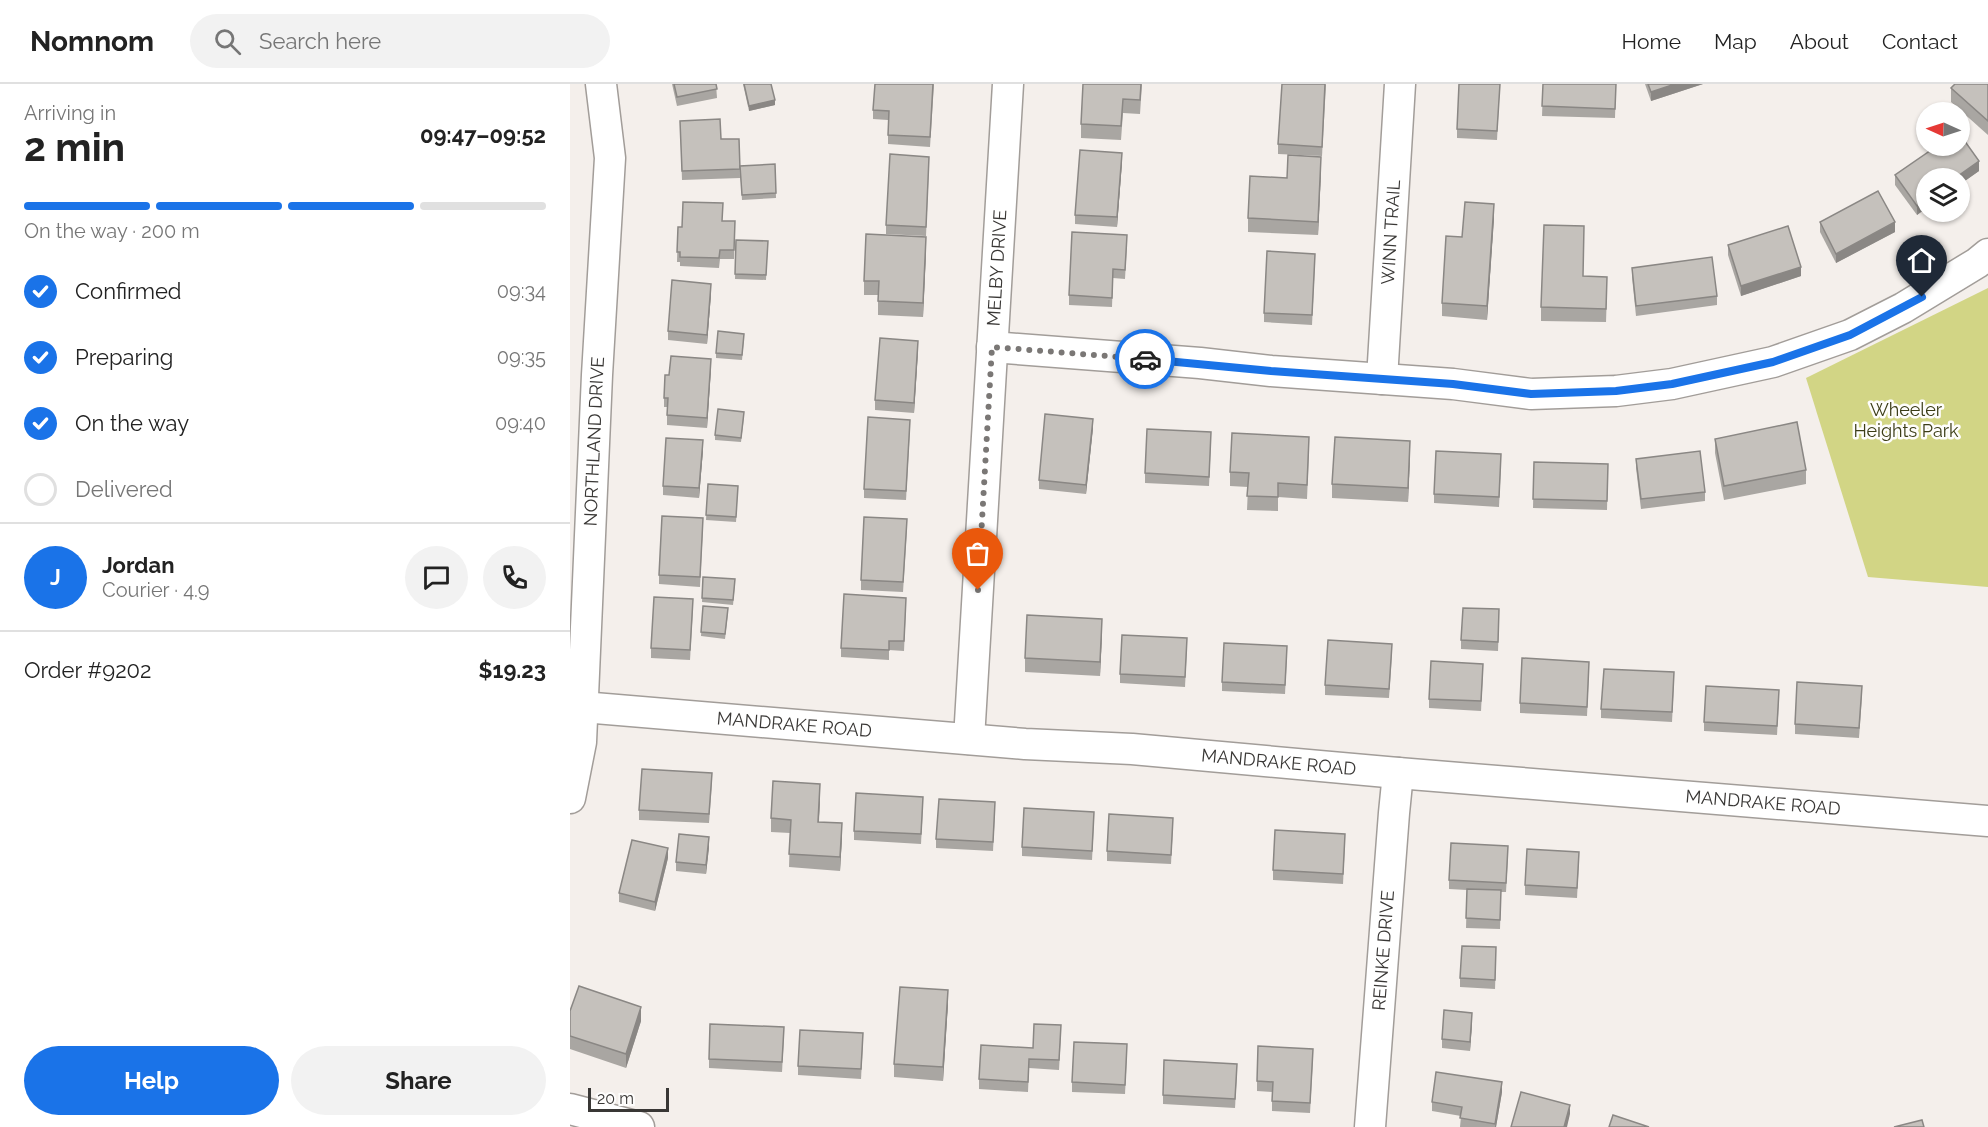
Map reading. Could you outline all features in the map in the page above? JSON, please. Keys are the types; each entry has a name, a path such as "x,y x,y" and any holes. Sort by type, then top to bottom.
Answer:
{"street":[{"name":"NORTHLAND DRIVE","path":"570,798 581,742 576,707 610,158 601,84"},
{"name":"MELBY DRIVE","path":"969,739 1008,84"},
{"name":"WINN TRAIL","path":"1382,379 1400,84"},
{"path":"992,347 1453,384 1531,394 1616,391 1672,384 1773,362 1850,335 1903,308 1988,254"},
{"name":"MANDRAKE ROAD","path":"576,707 969,739 1132,749 1988,821"},
{"name":"REINKE DRIVE","path":"1370,1127 1398,773"},
{"path":"570,1109 639,1127"}],"green space":[{"name":"Wheeler Heights Park","path":"1988,288 1988,587 1868,577 1806,378"}],"building":[{"path":"674,84 716,84 717,89 677,97"},
{"path":"744,84 771,84 775,100 749,106"},
{"path":"875,84 933,84 930,137 888,135 889,111 873,110"},
{"path":"1083,84 1141,84 1140,100 1123,99 1121,126 1081,124"},
{"path":"1282,84 1325,84 1322,147 1278,144"},
{"path":"1459,84 1500,84 1497,131 1457,129"},
{"path":"1543,84 1616,84 1615,109 1542,106"},
{"path":"1648,84 1675,84 1651,92"},
{"path":"1955,84 1988,84 1988,121 1970,105 1970,102 1967,102 1951,88"},
{"path":"720,119 721,139 739,139 740,169 682,171 680,121"},
{"path":"1970,148 1979,161 1969,168 1916,168 1916,205 1895,175 1923,156 1970,156"},
{"path":"1080,150 1122,153 1117,217 1075,215"},
{"path":"890,154 929,157 926,227 886,225"},
{"path":"1288,155 1321,157 1318,222 1248,218 1250,176 1287,178"},
{"path":"775,164 776,193 742,195 740,166"},
{"path":"1878,191 1895,222 1836,254 1820,222"},
{"path":"683,202 723,203 722,221 735,221 734,250 720,250 719,258 680,257 680,252 677,252 678,227 682,227"},
{"path":"1465,202 1494,204 1487,306 1442,303 1446,236 1462,237"},
{"path":"1544,225 1584,226 1583,276 1607,277 1606,309 1541,307"},
{"path":"1788,226 1801,267 1741,286 1728,245"},
{"path":"1072,232 1127,235 1125,270 1113,269 1112,298 1069,295"},
{"path":"866,234 926,237 923,303 878,301 879,281 864,281"},
{"path":"736,240 768,241 766,275 735,274"},
{"path":"1267,251 1315,254 1312,315 1264,313"},
{"path":"1712,257 1717,296 1636,306 1632,268"},
{"path":"672,280 711,284 707,335 668,331"},
{"path":"718,331 744,334 742,355 716,353"},
{"path":"880,338 918,341 914,403 875,400"},
{"path":"671,356 711,359 707,418 667,415 668,398 664,398 665,375 669,375"},
{"path":"718,409 744,412 741,438 715,435"},
{"path":"1045,414 1093,419 1086,485 1039,480"},
{"path":"868,417 910,420 906,491 864,489"},
{"path":"1797,422 1806,470 1724,486 1715,439"},
{"path":"1147,429 1211,432 1209,477 1145,473"},
{"path":"1232,433 1309,437 1307,485 1278,483 1278,497 1247,496 1249,473 1230,472"},
{"path":"1335,437 1410,441 1408,488 1332,484"},
{"path":"666,438 703,440 699,488 663,486"},
{"path":"1436,451 1501,454 1499,497 1434,494"},
{"path":"1700,451 1705,492 1641,499 1636,459"},
{"path":"1534,462 1608,464 1607,501 1533,499"},
{"path":"708,484 738,486 736,517 706,515"},
{"path":"662,516 703,518 700,577 659,575"},
{"path":"864,517 907,519 903,582 861,580"},
{"path":"703,577 735,579 733,600 702,598"},
{"path":"844,594 906,598 904,641 889,641 889,650 841,648"},
{"path":"654,597 693,599 690,650 651,648"},
{"path":"703,606 728,608 725,634 701,632"},
{"path":"1463,608 1499,609 1498,642 1461,640"},
{"path":"1027,615 1102,619 1100,662 1025,658"},
{"path":"1122,635 1187,638 1185,677 1120,674"},
{"path":"1328,640 1392,644 1389,689 1325,685"},
{"path":"1224,643 1287,646 1285,685 1222,682"},
{"path":"1522,658 1589,662 1587,707 1520,703"},
{"path":"1431,661 1483,664 1481,701 1429,699"},
{"path":"1604,669 1674,672 1672,712 1601,709"},
{"path":"1797,682 1862,686 1859,728 1795,724"},
{"path":"1706,686 1779,690 1777,726 1704,722"},
{"path":"642,769 712,773 709,814 639,810"},
{"path":"773,781 820,784 818,822 842,823 840,857 789,854 791,820 771,818"},
{"path":"856,793 923,797 921,834 854,831"},
{"path":"939,799 995,802 993,842 936,839"},
{"path":"1024,808 1094,812 1092,851 1022,847"},
{"path":"1109,814 1173,818 1171,855 1107,851"},
{"path":"1275,830 1345,834 1343,874 1273,870"},
{"path":"679,834 709,837 706,865 676,862"},
{"path":"632,840 668,848 655,902 619,893"},
{"path":"1451,843 1508,846 1506,883 1449,880"},
{"path":"1527,849 1579,852 1577,888 1525,885"},
{"path":"1467,889 1501,890 1500,920 1466,918"},
{"path":"1462,946 1496,947 1495,980 1460,978"},
{"path":"579,986 641,1007 626,1054 570,1036 570,1011"},
{"path":"900,987 948,990 943,1067 894,1064"},
{"path":"1444,1010 1472,1013 1470,1042 1442,1039"},
{"path":"710,1024 784,1027 782,1062 709,1059"},
{"path":"1034,1024 1061,1025 1059,1060 1029,1059 1028,1082 979,1079 981,1045 1033,1048"},
{"path":"800,1030 863,1033 861,1069 798,1066"},
{"path":"1074,1042 1127,1044 1125,1085 1072,1082"},
{"path":"1258,1046 1313,1049 1310,1103 1272,1101 1273,1082 1257,1081"},
{"path":"1164,1060 1237,1064 1235,1099 1163,1095"},
{"path":"1436,1072 1502,1082 1495,1124 1460,1118 1462,1107 1432,1102"},
{"path":"1521,1092 1570,1105 1564,1127 1511,1127"},
{"path":"1613,1115 1649,1127 1609,1127"},
{"path":"1922,1120 1924,1127 1894,1127"}],"way so far":[{"path":"978,590 992,347 1145,359"}],"route":[{"path":"1145,359 1453,384 1531,394 1616,391 1672,384 1773,362 1850,335 1922,297"}]}
